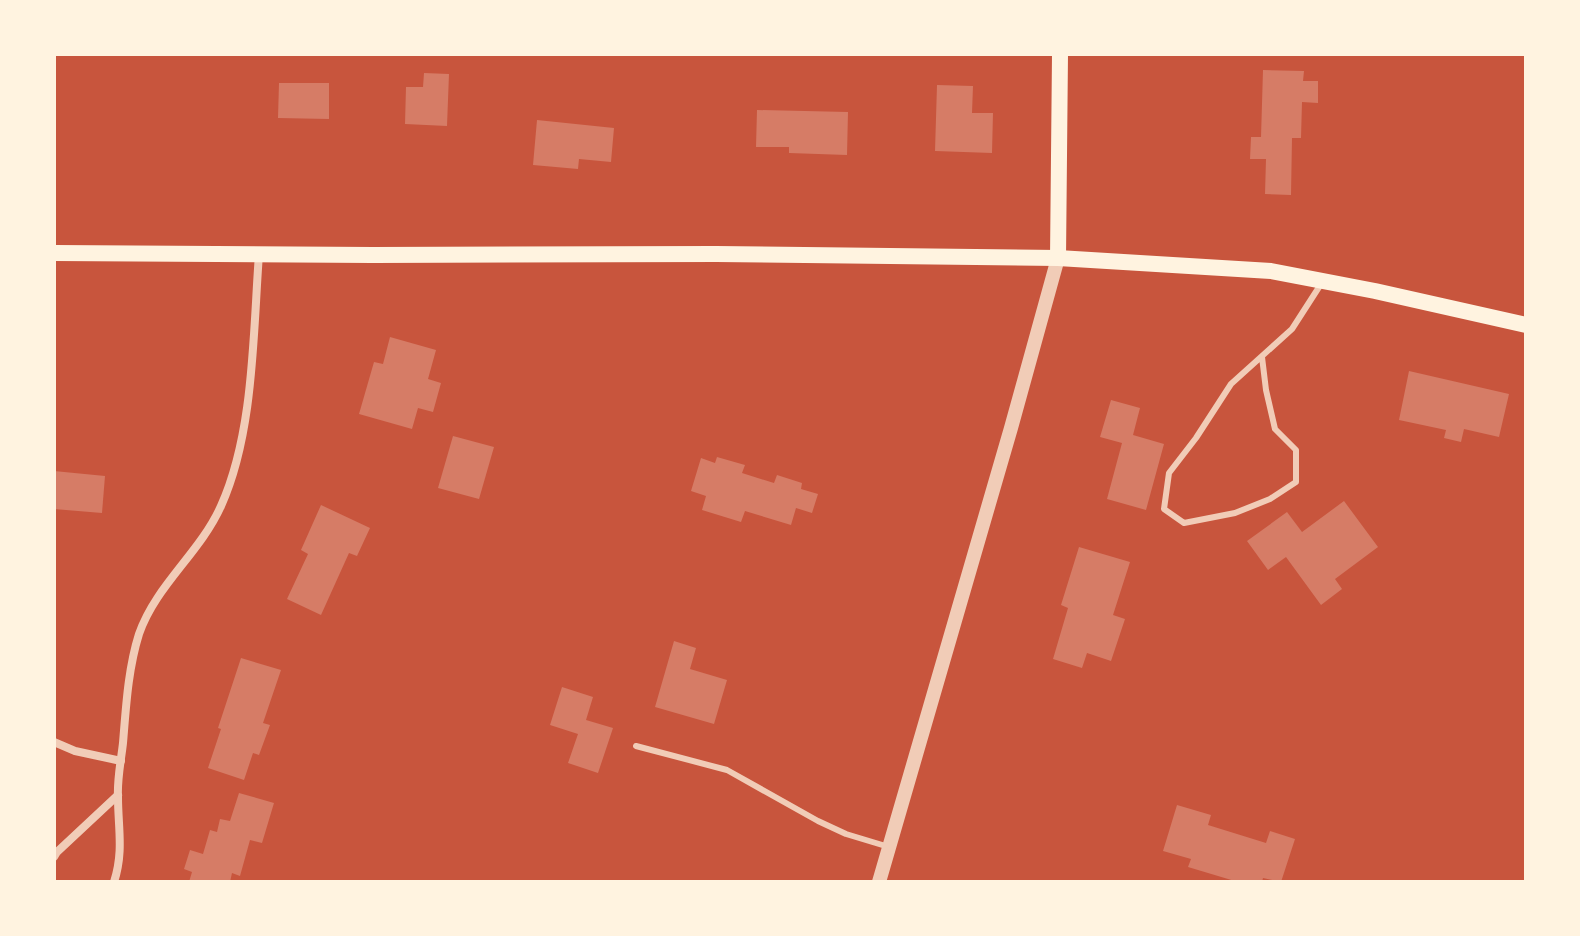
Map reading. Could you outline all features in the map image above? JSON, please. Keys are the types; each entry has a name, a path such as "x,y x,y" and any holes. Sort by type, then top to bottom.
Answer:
{"main road":[{"path":"1058,258 1060,54"},
{"path":"54,253 1058,258 1271,271 1526,325"}],"street":[{"path":"114,882 121,842 118,795 129,680 140,633 161,591 198,546 221,507 233,474 246,419 259,254"},
{"path":"879,882 1058,258"},
{"path":"54,742 75,751 121,761"},
{"path":"54,857 118,795"}],"lane":[{"path":"1262,357 1275,429 1296,450 1296,482 1270,499 1235,513 1184,523 1164,509 1169,473 1231,384 1292,329 1323,281"},
{"path":"636,746 727,770 818,821 846,834 889,847"}],"building":[{"path":"1263,70 1304,71 1303,81 1318,81 1318,103 1302,102 1301,138 1292,138 1291,195 1265,194 1266,159 1250,159 1251,137 1261,137"},
{"path":"424,73 449,74 447,126 405,124 406,87 423,87"},
{"path":"279,83 329,83 329,119 278,118"},
{"path":"937,85 973,86 972,113 993,113 992,153 935,151"},
{"path":"757,110 848,112 847,155 789,153 789,147 756,147"},
{"path":"537,120 614,128 611,162 579,159 578,169 533,165"},
{"path":"390,337 436,350 428,379 441,383 433,412 418,408 412,429 359,414 374,362 383,364"},
{"path":"1409,371 1509,394 1499,437 1464,429 1461,442 1444,438 1446,430 1399,420"},
{"path":"1111,400 1140,408 1133,435 1164,444 1146,510 1107,499 1122,443 1100,437"},
{"path":"453,436 494,447 479,499 438,488"},
{"path":"717,457 745,465 742,473 774,483 777,475 802,483 801,489 818,494 812,513 796,508 791,525 745,511 741,522 702,510 706,496 691,491 701,458 715,463"},
{"path":"54,471 105,476 102,513 54,509"},
{"path":"1344,501 1378,547 1335,579 1342,589 1321,605 1286,557 1268,570 1247,541 1287,512 1302,532"},
{"path":"321,505 370,528 357,556 349,553 321,615 287,599 308,554 301,550"},
{"path":"1079,547 1130,562 1113,615 1125,619 1111,661 1087,653 1082,668 1053,659 1068,608 1061,605"},
{"path":"674,641 696,648 690,669 727,680 714,724 655,707"},
{"path":"241,658 281,670 263,723 270,725 259,755 253,753 244,780 208,768"},
{"path":"562,687 593,697 586,720 613,728 598,773 568,763 578,734 550,725"},
{"path":"239,793 274,803 262,843 250,840 240,876 232,873 230,882 189,882 192,872 184,869 190,850 203,854 210,830 217,832 220,819 230,821"},
{"path":"1177,805 1211,815 1208,825 1266,843 1270,831 1295,839 1281,882 1263,878 1262,882 1238,882 1188,867 1191,859 1163,851"}]}
